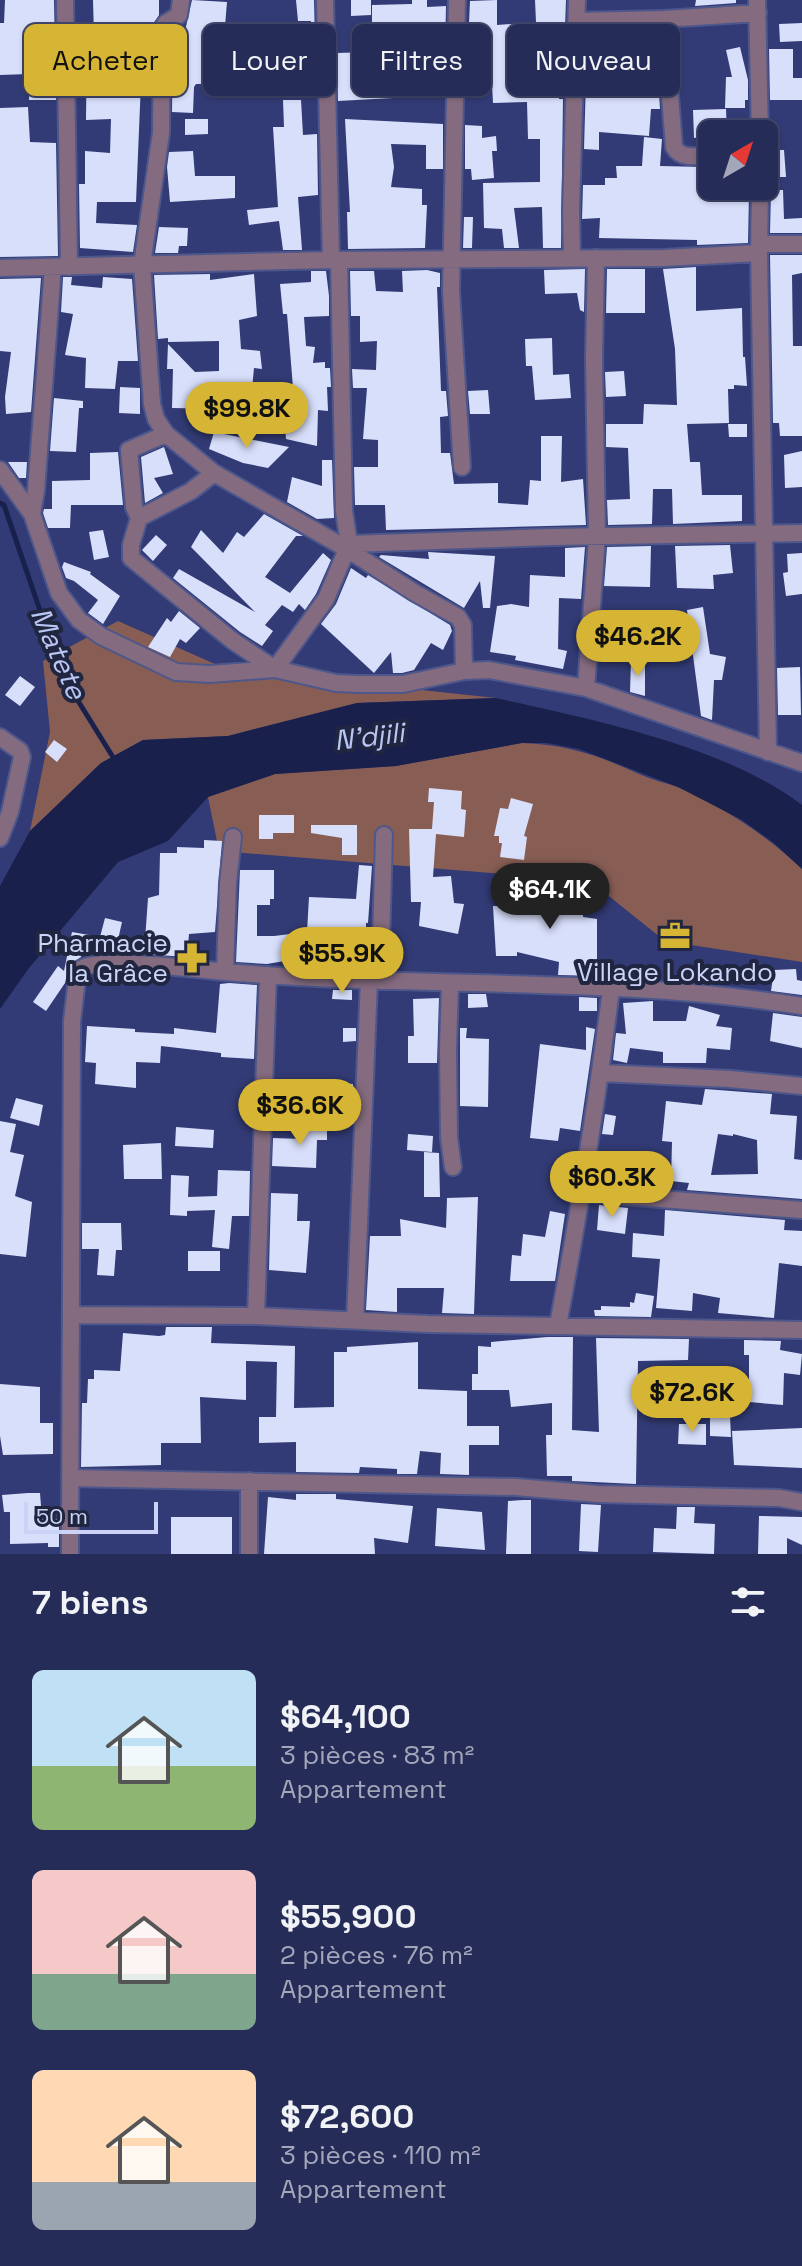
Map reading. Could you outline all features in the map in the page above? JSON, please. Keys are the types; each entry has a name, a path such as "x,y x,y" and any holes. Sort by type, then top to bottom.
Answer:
{"street":[{"path":"32,514 61,267 65,0"},
{"path":"181,0 179,15 162,28 161,133 142,265 152,404 156,419 166,434 214,473 348,546 415,593 458,617 463,625 464,671"},
{"path":"275,669 326,599 348,546 344,511 325,0"},
{"path":"457,0 452,337 462,467"},
{"path":"572,258 577,0"},
{"path":"577,21 664,19 757,7 760,120"},
{"path":"664,19 674,147 683,156 698,155"},
{"path":"760,200 768,752"},
{"path":"0,268 596,258 802,244"},
{"path":"586,688 597,537 596,258"},
{"path":"166,434 129,450 134,507 139,518 131,545 131,558 233,641 275,669"},
{"path":"0,470 32,514 65,604 79,620 101,636 176,672 219,674 275,669 336,683 357,684 403,684 464,671 519,674 586,688 802,763"},
{"path":"139,518 191,491 214,473"},
{"path":"348,546 802,533"},
{"path":"0,737 20,751 22,757 10,812 0,838"},
{"path":"355,1321 384,835"},
{"path":"225,972 233,837"},
{"path":"70,1554 72,1021 81,966 133,964 375,981 611,989 765,1000 802,1006"},
{"path":"256,1316 268,975"},
{"path":"450,983 449,1138 453,1167"},
{"path":"558,1325 583,1193 611,989"},
{"path":"601,1073 802,1086"},
{"path":"583,1193 802,1210"},
{"path":"72,1315 256,1316 355,1321 802,1330"},
{"path":"70,1478 516,1487 598,1494 779,1498 802,1502"},
{"path":"249,1481 249,1554"}],"shaded area":[{"path":"118,621 226,669 496,698 357,703 228,736 143,740 101,763 30,831 50,732 43,661"},
{"path":"522,743 582,752 680,788 729,814 774,845 802,869 802,962 665,941 590,881 219,851 208,797 275,774 396,766"}],"water":[{"name":"N'djili","path":"496,698 656,737 735,766 771,784 802,805 802,869 742,820 678,787 579,749 547,743 522,743 396,766 275,774 208,797 168,841 118,862 29,968 0,1009 0,886 30,831 101,763 143,740 228,736 357,703"}],"building":[{"path":"5,0 54,0 54,24 24,24 24,74 0,75 0,23 4,23"},
{"path":"93,0 159,0 159,15 153,24 94,24"},
{"path":"192,0 227,2 225,24 203,24 203,84 194,87 193,113 172,112 172,96 187,96 187,24"},
{"path":"296,0 314,0 315,24 298,21"},
{"path":"351,0 371,0 371,15 351,16"},
{"path":"412,0 427,0 427,7 446,6 446,24 372,22 372,5 412,4"},
{"path":"497,0 497,25 507,24 507,96 559,96 563,99 561,248 543,248 542,207 514,208 519,248 504,248 502,229 484,228 483,183 540,182 540,139 528,139 527,102 493,103 491,24 469,24 470,1"},
{"path":"535,0 566,0 565,24 510,24 536,22"},
{"path":"696,0 736,0 736,3 695,6"},
{"path":"802,23 802,41 780,42 779,24"},
{"path":"740,47 748,80 748,100 745,100 745,108 725,108 726,77 732,77 726,50"},
{"path":"769,49 793,49 793,78 802,78 802,100 770,100"},
{"path":"337,53 352,53 352,96 393,98 338,101"},
{"path":"29,96 56,96 56,100 29,100"},
{"path":"86,96 140,96 136,202 97,202 96,223 137,225 133,252 80,248 79,184 85,184 85,151 110,153 111,119 86,120"},
{"path":"586,96 659,96 660,109 651,109 649,136 599,132 599,150 584,149"},
{"path":"283,100 301,100 303,135 317,134 318,195 298,197 302,250 283,250 279,221 249,225 247,210 278,207 273,127 284,127"},
{"path":"28,107 30,142 56,143 58,256 0,257 0,108"},
{"path":"726,109 726,120 698,120 698,138 694,138 693,110"},
{"path":"185,119 208,119 208,134 185,135"},
{"path":"345,119 443,124 443,169 426,169 426,145 391,144 394,167 391,187 422,189 422,205 427,205 425,248 348,249 347,212 350,212"},
{"path":"465,125 482,126 482,138 496,136 497,151 492,151 494,178 472,180 471,169 465,169"},
{"path":"644,137 662,139 660,166 698,167 698,200 749,200 748,243 697,245 697,240 599,238 600,218 582,219 583,185 605,185 605,178 617,178 616,166 642,166"},
{"path":"778,150 784,150 786,177 778,177"},
{"path":"193,151 195,176 235,176 235,198 170,202 169,152"},
{"path":"778,190 783,190 784,219 802,218 802,233 770,233 771,200 778,200"},
{"path":"464,217 473,217 472,248 463,248"},
{"path":"159,227 188,228 187,246 179,246 178,253 155,253"},
{"path":"770,255 802,255 802,273 792,275 793,346 802,346 802,436 780,436 779,423 773,423"},
{"path":"696,267 696,311 742,308 747,386 734,385 734,389 728,389 729,423 687,424 690,462 700,462 702,495 742,495 742,521 673,524 672,489 653,489 652,524 608,525 607,500 630,499 628,448 606,447 606,424 643,424 644,404 677,405 675,349 663,269"},
{"path":"585,269 584,312 580,310 577,293 545,294 544,270"},
{"path":"607,269 645,269 645,313 606,313"},
{"path":"311,271 326,271 329,296 329,316 304,317 306,346 315,347 313,363 325,362 325,368 330,368 328,411 318,410 317,446 286,439 284,413 295,412 287,314 283,314 280,284 311,282"},
{"path":"350,271 374,271 376,291 403,292 402,271 440,273 440,287 437,287 441,391 446,391 448,416 440,417 441,453 450,453 454,484 498,483 498,503 528,505 530,480 541,481 541,436 562,436 561,482 583,479 586,525 386,530 385,505 355,505 354,467 378,467 378,440 363,439 367,388 353,388 352,369 376,370 377,341 360,342 360,316 351,316"},
{"path":"210,274 210,280 254,274 257,316 239,320 241,349 260,351 262,369 254,368 252,389 235,392 246,418 216,428 221,409 172,408 173,369 167,369 168,344 195,372 219,371 219,341 168,342 168,338 158,339 154,275"},
{"path":"63,277 72,277 71,285 102,288 103,277 132,279 138,361 118,361 115,389 85,388 86,358 65,355 73,314 61,312"},
{"path":"41,278 31,412 6,414 11,352 0,351 0,279"},
{"path":"552,338 553,375 569,374 571,398 535,400 532,366 526,366 525,339"},
{"path":"624,371 626,396 606,397 605,372"},
{"path":"120,387 140,388 140,414 119,413"},
{"path":"488,390 490,414 470,414 468,391"},
{"path":"54,398 83,401 83,408 79,408 76,452 50,451"},
{"path":"728,424 747,424 747,437 729,437"},
{"path":"214,432 289,447 268,468 243,463 209,449"},
{"path":"164,447 173,474 154,478 163,493 145,503 141,457"},
{"path":"802,451 802,487 785,488 784,455"},
{"path":"118,452 123,505 71,505 70,528 48,528 43,513 44,509 52,509 52,481 90,480 90,453"},
{"path":"322,460 332,460 334,518 317,519 287,502 292,477 322,486"},
{"path":"8,462 27,462 26,478 19,478"},
{"path":"264,514 303,536 296,536 265,577 290,593 323,553 331,560 305,610 299,604 293,612 282,605 265,625 273,631 262,646 173,578 179,569 255,612 191,547 201,530 223,553 237,532 244,537"},
{"path":"103,530 109,557 94,560 89,532"},
{"path":"156,535 167,545 153,561 142,550"},
{"path":"730,545 733,573 713,575 714,589 677,588 675,546"},
{"path":"651,546 650,587 604,586 607,547"},
{"path":"585,547 581,599 559,598 558,649 567,651 563,669 490,652 497,606 511,604 529,607 530,575 565,577 565,548"},
{"path":"428,552 495,556 490,608 483,608 480,581 464,608 379,557 429,559"},
{"path":"802,553 802,594 786,596 783,573 788,572 787,554"},
{"path":"64,562 91,572 120,596 103,624 88,613 98,600 66,578 62,567"},
{"path":"351,568 366,578 368,575 450,625 452,631 443,650 431,643 414,670 402,673 393,673 391,652 374,673 321,624 336,604"},
{"path":"703,607 710,654 726,657 722,680 714,680 712,720 701,716 687,610"},
{"path":"179,611 200,628 186,643 180,639 170,657 148,647 167,618 171,622"},
{"path":"631,661 645,662 645,696 630,692"},
{"path":"800,667 801,715 778,715 777,668"},
{"path":"20,676 35,687 20,706 5,695"},
{"path":"54,740 67,749 57,762 45,752"},
{"path":"429,788 462,791 461,809 466,810 464,837 436,834 433,877 451,876 454,903 464,904 458,934 419,926 421,902 411,902 409,829 432,829 434,802 428,802"},
{"path":"511,798 533,804 524,836 527,837 524,860 500,857 502,843 499,843 499,836 494,836 500,808 508,809"},
{"path":"259,815 294,815 294,833 273,833 273,839 259,839"},
{"path":"311,825 357,825 357,855 342,855 342,838 311,833"},
{"path":"204,840 222,841 215,932 189,934 187,957 144,954 148,898 159,895 160,853 177,853 177,847 204,848"},
{"path":"359,865 372,866 366,957 336,958 336,968 296,966 296,959 267,964 236,962 240,870 274,870 274,899 270,899 270,905 257,905 257,936 274,936 307,932 309,897 356,899"},
{"path":"534,888 585,891 583,917 597,919 597,976 558,975 559,962 517,952 517,956 496,956 493,906 533,907"},
{"path":"105,918 122,922 115,953 83,948 81,957 69,965 65,983 46,1011 33,1002 58,966 64,971 72,932 100,937"},
{"path":"796,969 797,980 802,981 802,995 771,991 774,970"},
{"path":"220,984 257,985 254,1059 221,1057 221,1053 161,1046 160,1063 136,1062 136,1088 95,1084 96,1063 85,1062 87,1026 135,1029 135,1032 174,1034 174,1028 216,1033"},
{"path":"333,990 352,990 352,1000 332,999"},
{"path":"468,994 486,994 488,1007 468,1008"},
{"path":"579,997 597,998 597,1011 579,1011"},
{"path":"439,998 437,1063 408,1063 408,1036 414,1036 413,999"},
{"path":"653,1001 653,1021 686,1021 689,1006 720,1015 716,1026 732,1028 730,1050 707,1048 706,1063 663,1063 663,1052 630,1048 627,1063 613,1060 616,1033 626,1034 623,1003"},
{"path":"773,1013 802,1017 802,1048 770,1041"},
{"path":"586,1027 595,1029 580,1131 560,1128 558,1141 530,1138 540,1044 586,1050"},
{"path":"343,1028 356,1028 356,1041 343,1042"},
{"path":"460,1028 467,1028 466,1038 489,1039 488,1107 460,1106"},
{"path":"319,1082 353,1084 352,1101 318,1099"},
{"path":"705,1089 772,1094 770,1114 797,1116 794,1159 802,1160 802,1199 687,1190 689,1183 671,1181 672,1142 662,1141 666,1101 702,1105","holes":["718,1134 757,1140 758,1174 711,1175"]},
{"path":"16,1098 43,1105 39,1126 10,1118"},
{"path":"605,1114 616,1116 613,1135 602,1134"},
{"path":"304,1119 327,1121 327,1140 317,1140 316,1168 272,1166 273,1138 303,1139"},
{"path":"0,1121 16,1124 10,1152 24,1155 15,1196 32,1202 26,1257 0,1254"},
{"path":"176,1127 214,1130 213,1148 175,1146"},
{"path":"408,1134 433,1136 432,1152 407,1150"},
{"path":"161,1143 162,1179 124,1179 123,1145"},
{"path":"424,1152 439,1153 440,1197 424,1197"},
{"path":"598,1159 635,1162 633,1186 594,1183"},
{"path":"218,1170 250,1171 249,1216 232,1216 229,1249 212,1247 215,1210 187,1211 187,1216 170,1215 171,1175 189,1176 188,1197 217,1196"},
{"path":"271,1193 298,1194 297,1221 310,1221 306,1273 269,1270"},
{"path":"478,1197 474,1314 442,1313 444,1288 397,1288 397,1312 366,1310 370,1236 401,1236 400,1219 446,1228 447,1198"},
{"path":"599,1205 628,1208 625,1234 597,1230"},
{"path":"665,1210 785,1220 784,1230 802,1231 802,1266 779,1263 774,1318 718,1313 720,1298 693,1293 692,1311 656,1308 660,1259 632,1257 633,1233 664,1236"},
{"path":"550,1211 565,1214 555,1281 510,1281 512,1255 521,1256 523,1234 545,1237"},
{"path":"82,1223 121,1223 122,1250 116,1250 114,1276 97,1275 99,1249 82,1249"},
{"path":"188,1251 220,1251 220,1271 188,1271"},
{"path":"636,1293 654,1296 651,1317 595,1316 594,1310 601,1310 601,1306 630,1307"},
{"path":"166,1327 212,1327 211,1343 295,1346 294,1408 334,1407 334,1352 347,1352 347,1347 418,1342 418,1389 467,1391 467,1426 499,1426 499,1445 469,1445 469,1475 440,1474 441,1453 420,1451 417,1474 397,1474 397,1469 360,1467 359,1473 296,1472 296,1442 259,1443 259,1417 276,1417 277,1362 246,1361 246,1400 200,1397 201,1443 161,1443 161,1465 81,1467 82,1403 87,1403 88,1379 94,1379 94,1370 120,1371 123,1333 159,1336 165,1335"},
{"path":"573,1337 572,1430 599,1432 596,1338 689,1339 688,1360 638,1361 636,1484 572,1481 572,1476 547,1476 546,1435 552,1435 552,1403 511,1407 509,1390 472,1390 472,1374 478,1374 478,1346 491,1347 491,1342"},
{"path":"744,1340 781,1341 780,1350 802,1354 800,1375 784,1373 783,1405 749,1402 749,1355 744,1355"},
{"path":"0,1384 40,1387 40,1423 53,1423 53,1454 3,1455"},
{"path":"710,1416 730,1416 731,1437 710,1436"},
{"path":"679,1424 706,1424 706,1445 678,1444"},
{"path":"802,1428 802,1468 734,1465 732,1431"},
{"path":"40,1493 42,1519 59,1519 59,1547 48,1547 48,1543 10,1544 10,1512 4,1512 2,1495"},
{"path":"296,1494 336,1494 336,1499 413,1506 408,1543 374,1538 375,1554 264,1554 268,1497 296,1500"},
{"path":"531,1500 531,1554 506,1554 508,1501"},
{"path":"581,1504 601,1505 598,1552 579,1551"},
{"path":"677,1507 695,1507 694,1523 715,1524 714,1554 653,1552 654,1528 676,1529"},
{"path":"437,1508 482,1512 485,1550 435,1546"},
{"path":"759,1516 802,1517 802,1545 787,1538 787,1554 758,1554"},
{"path":"171,1517 232,1517 232,1554 171,1554"}],"waterway":[{"name":"Matete","path":"0,503 4,505 62,675 116,762"}],"place":[{"name":"Village Lokando","path":"675,936"},
{"name":"Pharmacie la Grâce","path":"192,958"}]}
